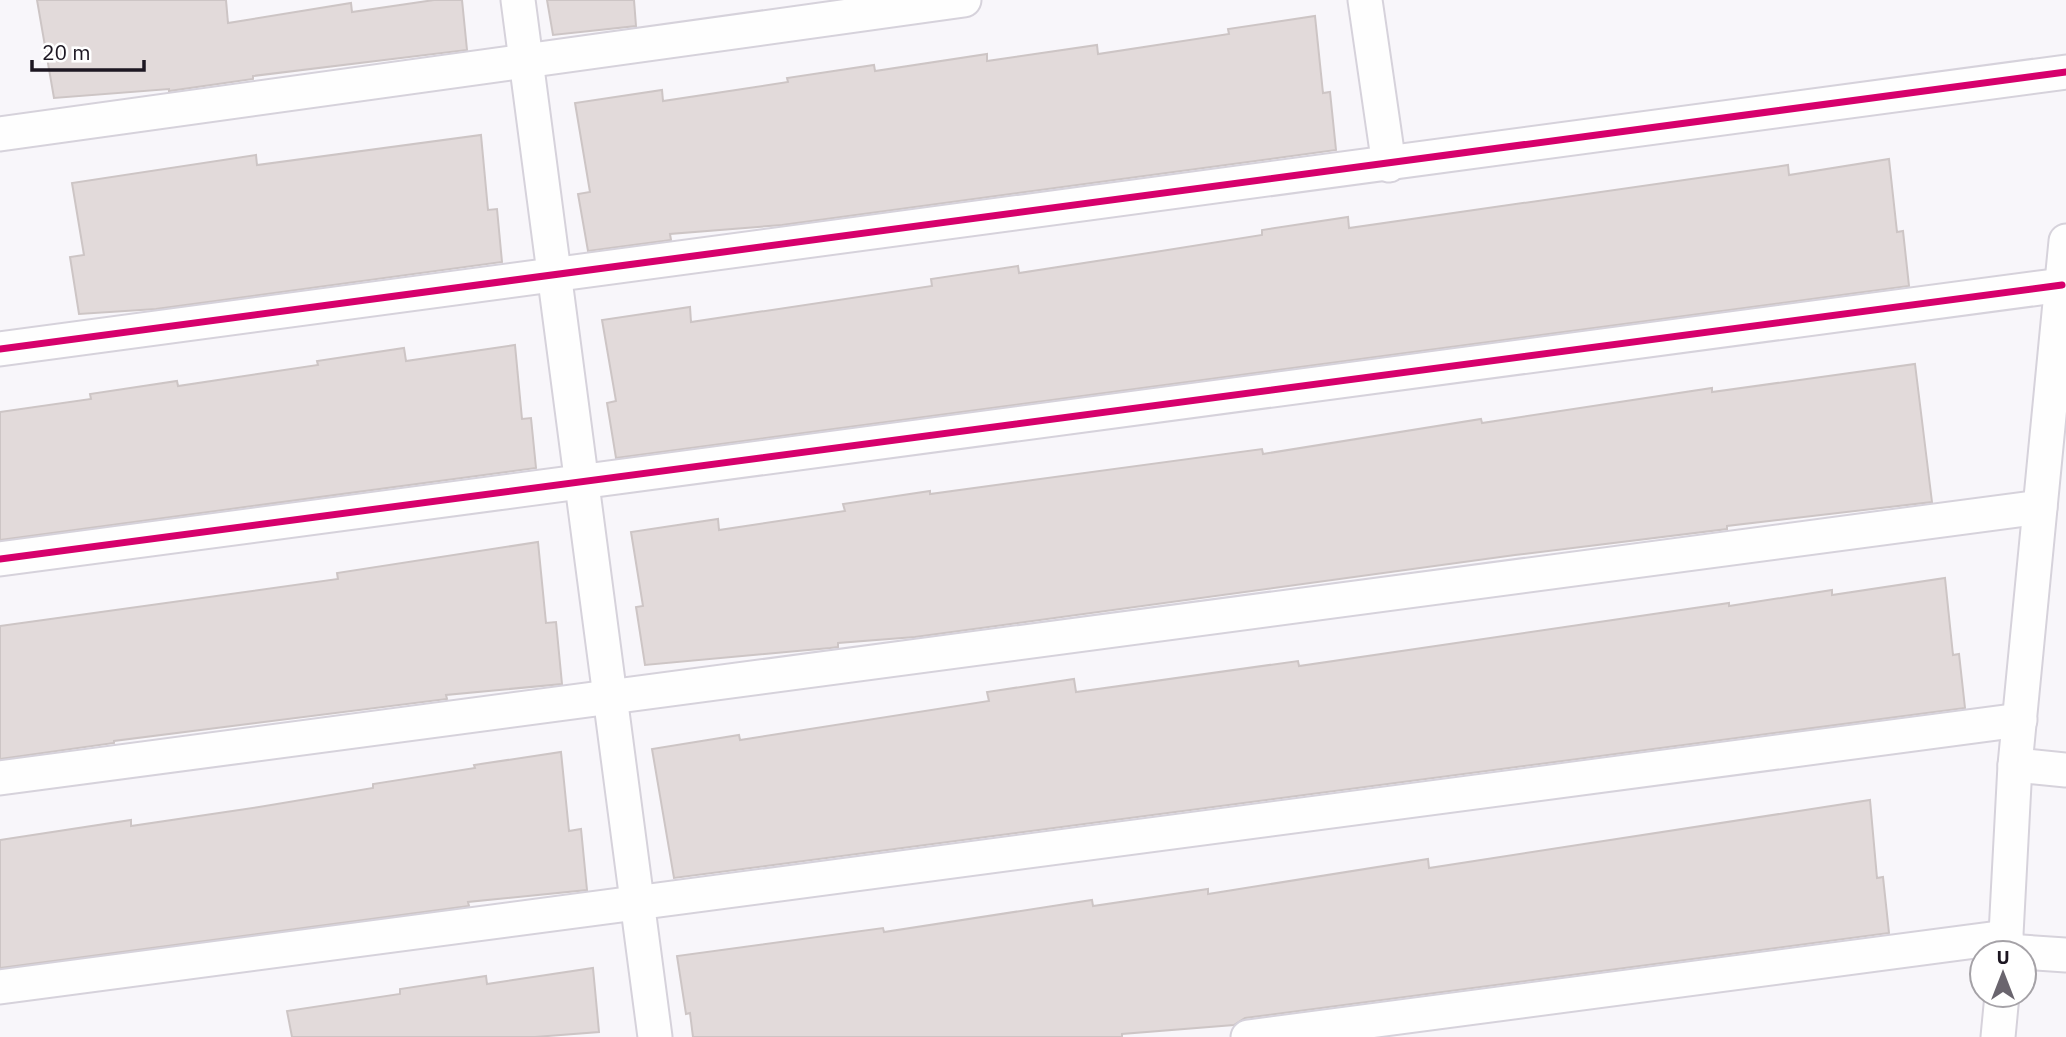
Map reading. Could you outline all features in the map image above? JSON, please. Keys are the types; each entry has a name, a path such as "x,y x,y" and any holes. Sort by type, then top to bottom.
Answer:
{"street":[{"path":"518,0 655,1037"},
{"path":"0,134 964,0"},
{"path":"1365,0 1389,165"},
{"path":"0,349 1389,165 2066,72"},
{"path":"2006,939 2015,765 2066,241"},
{"path":"0,559 2062,285"},
{"path":"0,778 2040,507"},
{"path":"0,988 2020,720"},
{"path":"2015,765 2066,770"},
{"path":"2038,951 2066,955"},
{"path":"1248,1037 1968,952"},
{"path":"1998,1037 2001,1009"}],"building":[{"path":"37,0 226,0 228,23 351,3 352,12 434,0 462,0 467,50 253,76 253,79 169,91 54,98"},
{"path":"547,0 634,0 636,26 553,35"},
{"path":"1315,16 1323,93 1330,92 1336,150 782,225 670,234 671,240 588,251 578,194 590,192 575,103 662,90 663,101 788,82 787,78 874,65 875,71 987,54 987,61 1097,45 1098,54 1229,34 1228,29"},
{"path":"481,135 488,210 497,209 502,262 156,309 79,314 70,257 84,255 72,183 256,155 257,165"},
{"path":"1889,159 1897,232 1903,231 1909,286 616,458 607,403 616,401 602,320 690,307 691,322 932,286 931,279 1018,266 1019,273 1262,235 1262,230 1348,217 1349,228 1788,165 1789,175"},
{"path":"515,345 522,419 531,418 536,468 0,540 0,412 91,399 90,394 177,381 178,386 318,365 317,361 404,348 406,361"},
{"path":"1915,364 1932,502 1727,526 1727,529 1515,555 915,637 838,643 838,647 645,665 636,607 643,606 631,532 718,519 719,530 845,511 843,504 930,491 930,494 1262,449 1263,454 1481,419 1482,423 1712,388 1712,392"},
{"path":"538,542 546,623 556,622 562,684 446,695 447,699 114,741 0,759 0,626 338,579 337,573"},
{"path":"1945,578 1953,655 1959,654 1965,708 674,878 652,749 739,735 740,740 989,701 987,692 1074,679 1076,692 1298,661 1299,666 1729,603 1729,606 1832,590 1832,595"},
{"path":"561,752 569,831 581,829 587,890 468,902 469,906 0,968 0,840 131,820 131,826 259,807 373,788 373,784 475,768 474,765"},
{"path":"1870,800 1877,878 1883,877 1889,933 1245,1018 1234,1025 1122,1034 1122,1037 693,1037 690,1013 686,1014 677,956 883,928 884,932 1092,900 1093,906 1208,889 1208,894 1428,859 1429,868"},
{"path":"593,968 599,1032 535,1037 292,1037 287,1011 400,994 400,989 486,976 487,984"}],"cycle path":[{"path":"0,349 2066,72"},
{"path":"0,559 2062,285"}]}
